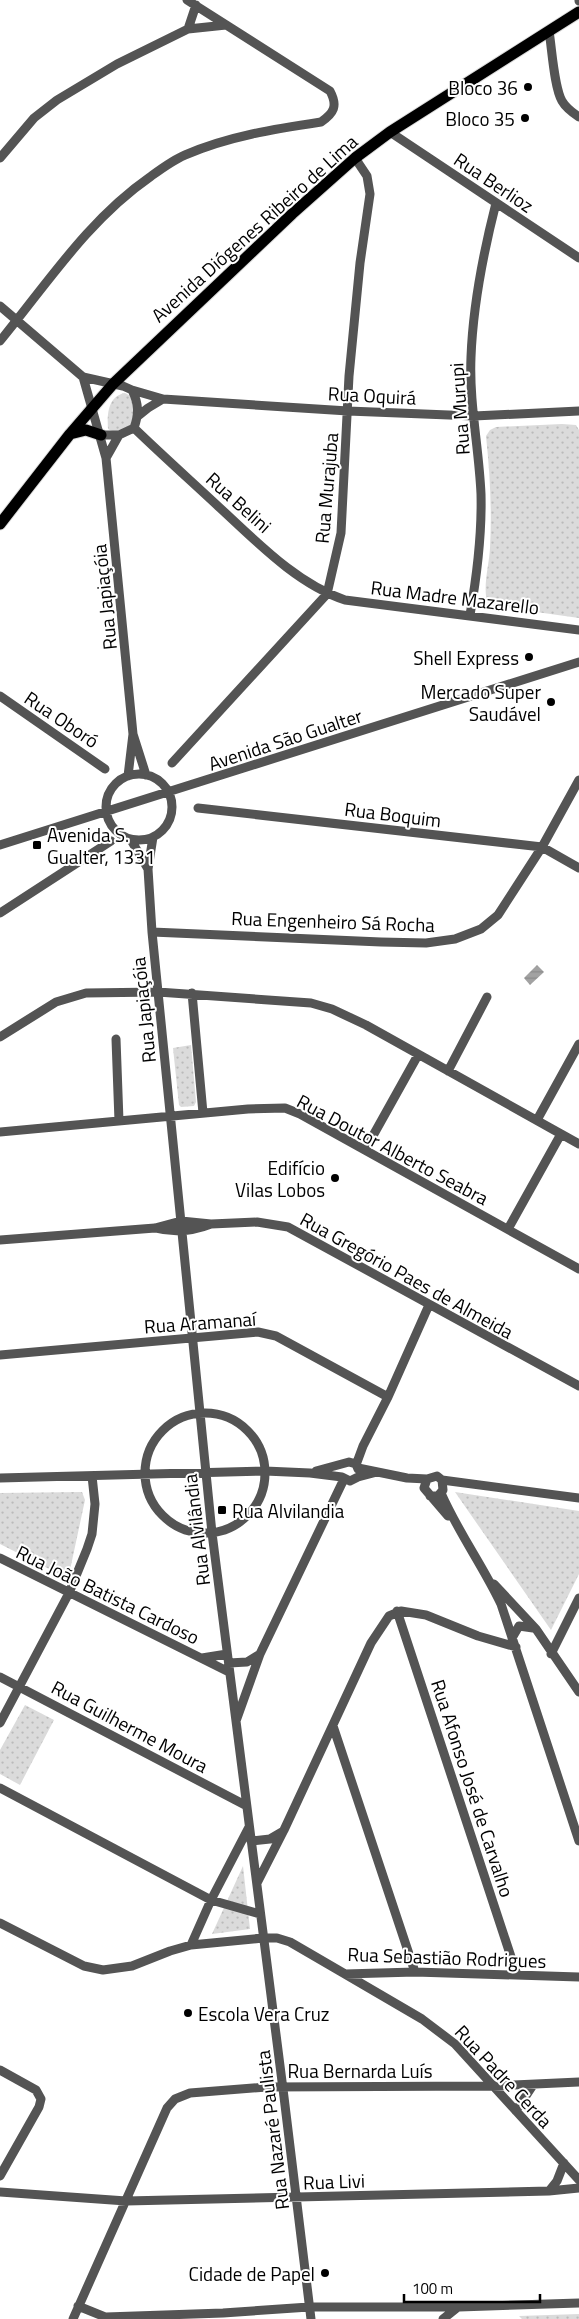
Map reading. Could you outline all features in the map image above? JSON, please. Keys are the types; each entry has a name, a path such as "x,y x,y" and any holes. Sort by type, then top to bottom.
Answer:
{"main road":[{"name":"Avenida Diógenes Ribeiro de Lima","path":"0,524 70,434 113,384 292,214 355,158 390,132 579,12"},
{"path":"70,434 86,430 101,435"}],"street":[{"path":"0,341 90,228 138,185 161,169 184,155 242,136 321,122 331,115 334,110 334,99 330,91 187,0"},
{"path":"188,29 196,5"},
{"path":"0,158 34,118 57,100 123,60 188,29 226,25"},
{"path":"549,31 557,84 562,100 570,111 579,117"},
{"name":"Rua Berlioz","path":"390,132 579,258"},
{"name":"Rua Murajuba","path":"328,594 341,533 348,411 360,263 370,194 367,176 355,158"},
{"name":"Rua Murupi","path":"470,615 480,525 481,494 471,398 471,357 476,296 484,248 496,203"},
{"path":"0,306 83,377 132,390 138,406 138,416 134,428 119,435 101,435 83,377"},
{"name":"Rua Oquirá","path":"132,390 163,399 348,411 474,416 579,411"},
{"path":"138,416 163,399"},
{"name":"Rua Belini","path":"134,428 252,538 310,583 328,594"},
{"name":"Rua Japiaçóia","path":"101,435 106,458 133,734 128,776"},
{"path":"106,458 119,435"},
{"path":"172,763 328,594"},
{"name":"Rua Madre Mazarello","path":"328,594 345,600 579,630"},
{"name":"Avenida São Gualter","path":"0,845 579,662"},
{"name":"Rua Oboró","path":"0,696 105,769"},
{"name":"Rua Japiaçóia","path":"133,734 146,775"},
{"path":"146,775 162,783 169,793 172,810 170,819 160,833 153,838 131,840 115,830 106,813 109,793 115,785 128,776 146,775"},
{"name":"Rua Engenheiro Sá Rocha","path":"152,932 381,942 426,943 455,939 481,929 498,916 542,847 579,780"},
{"name":"Rua Boquim","path":"198,808 542,847 579,868"},
{"name":"Rua Japiaçóia","path":"153,838 148,869 152,932 170,1117"},
{"name":"Rua Japiaçóia","path":"131,840 148,869"},
{"path":"0,913 111,841"},
{"path":"0,1037 43,1009 64,998 86,993 192,993 311,1002 342,1013 579,1144"},
{"path":"192,993 203,1113"},
{"path":"448,1071 487,997"},
{"path":"116,1039 118,1121"},
{"path":"537,1120 579,1044"},
{"path":"365,1150 418,1055"},
{"name":"Rua Doutor Alberto Seabra","path":"0,1132 203,1113 285,1108 300,1114 579,1269"},
{"name":"Rua Alvilândia","path":"170,1117 205,1473 263,1938"},
{"path":"508,1229 561,1134"},
{"name":"Rua Gregório Paes de Almeida","path":"0,1240 155,1228 181,1221 211,1224 257,1222 288,1227 579,1386"},
{"name":"Rua Gregório Paes de Almeida","path":"155,1228 167,1231 182,1231 200,1229 211,1224"},
{"path":"235,1723 260,1654 336,1498 388,1397 429,1305"},
{"name":"Rua Aramanaí","path":"0,1355 258,1332 276,1336 388,1397"},
{"path":"199,1413 224,1416 245,1428 260,1448 265,1471 264,1486 259,1500 250,1513 233,1526 212,1533 190,1532 170,1522 152,1501 146,1486 145,1475 147,1457 154,1440 166,1427 182,1417 199,1413"},
{"path":"0,1478 265,1471 310,1473 378,1472 425,1482 437,1476 453,1521"},
{"path":"0,1723 69,1593 92,1534 95,1504 92,1476"},
{"path":"425,1482 425,1491 453,1521 489,1578 516,1647 579,1841"},
{"path":"430,1496 435,1496 442,1488 469,1485 579,1498"},
{"name":"Rua João Batista Cardoso","path":"0,1558 201,1658 228,1663"},
{"path":"489,1578 536,1629 551,1654 579,1692"},
{"path":"551,1654 579,1598"},
{"path":"257,1883 379,1628 389,1616 397,1611 426,1615 498,1643 516,1647"},
{"name":"Rua Afonso José de Carvalho","path":"397,1611 517,1975"},
{"path":"512,1638 520,1626 536,1629"},
{"path":"498,1643 509,1627"},
{"path":"228,1663 247,1662 260,1654"},
{"name":"Rua João Batista Cardoso","path":"201,1658 228,1663"},
{"name":"Rua Guilherme Moura","path":"0,1677 245,1805"},
{"path":"333,1726 415,1972"},
{"path":"0,1788 212,1900 260,1914"},
{"path":"191,1946 249,1827"},
{"path":"251,1841 270,1839 284,1830"},
{"name":"Rua Sebastião Rodrigues","path":"0,1923 84,1966 103,1970 118,1970 170,1951 191,1946 277,1938 290,1942 345,1974 415,1972 579,1977"},
{"name":"Rua Nazaré Paulista","path":"263,1938 311,2319"},
{"name":"Rua Padre Cerda","path":"345,1974 439,2031 463,2052 579,2180"},
{"path":"0,2070 36,2090 41,2099 39,2107 0,2176"},
{"name":"Rua Bernarda Luís","path":"72,2319 167,2108 175,2099 190,2093 283,2087 492,2086 579,2082"},
{"path":"516,2112 533,2085"},
{"path":"549,2191 557,2181 564,2163"},
{"name":"Rua Livi","path":"0,2192 126,2201 549,2191 579,2188"},
{"path":"78,2306 108,2318 309,2307 458,2307 579,2303"},
{"path":"443,2319 458,2307"}],"shaded area":[{"path":"125,393 131,396 135,404 133,424 120,430 111,431 108,429 110,406 115,398"},
{"path":"576,425 579,430 579,618 494,606 487,602 486,595 491,520 486,436 490,430 496,427"},
{"path":"537,965 544,972 530,985 524,978"},
{"path":"191,1045 196,1102 194,1106 181,1107 179,1105 173,1048"},
{"path":"82,1492 85,1500 70,1570 63,1576 0,1544 0,1493"},
{"path":"455,1492 579,1511 579,1574 551,1630"},
{"path":"25,1705 54,1720 20,1785 0,1774 0,1750"},
{"path":"243,1866 250,1929 212,1934"},
{"path":"579,2314 579,2319 522,2319 519,2316"}],"place":[{"name":"Bloco 36","path":"528,87"},
{"name":"Bloco 35","path":"525,118"},
{"name":"Shell Express","path":"529,657"},
{"name":"Mercado Super Saudável","path":"551,702"},
{"name":"Avenida S. Gualter, 1331","path":"37,845"},
{"name":"Edifício Vilas Lobos","path":"335,1178"},
{"name":"Rua Alvilandia","path":"222,1510"},
{"name":"Escola Vera Cruz","path":"188,2013"},
{"name":"Cidade de Papel","path":"325,2273"}]}
